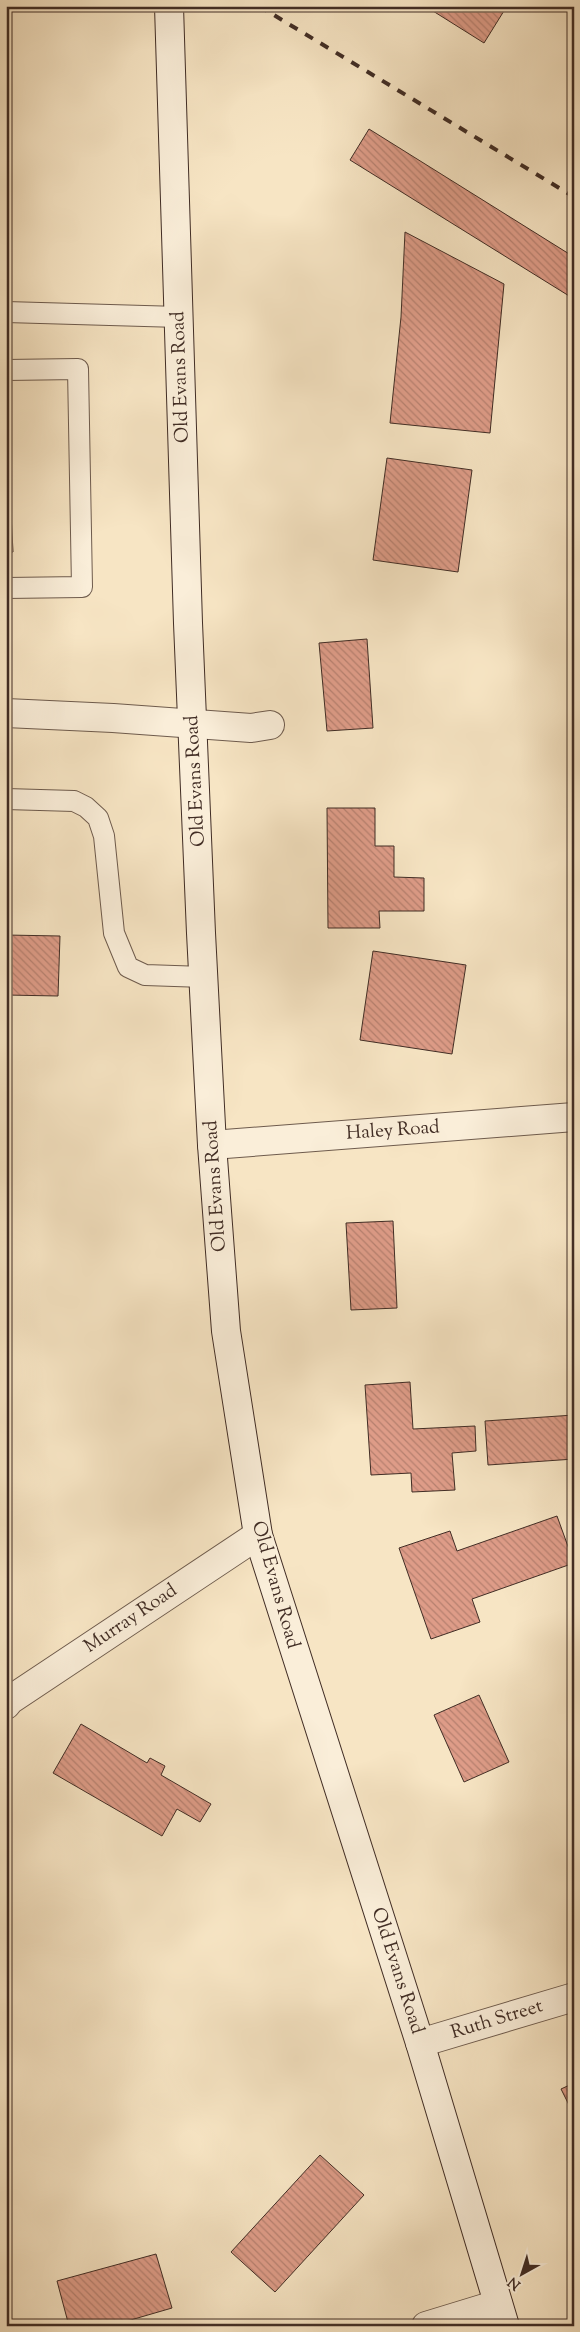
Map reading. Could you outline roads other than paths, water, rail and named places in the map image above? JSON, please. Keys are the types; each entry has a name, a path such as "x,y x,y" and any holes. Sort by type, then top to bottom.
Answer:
{"street":[{"name":"Old Evans Road","path":"169,6 193,723 212,1145 226,1331 258,1535 420,2043 501,2315"},
{"path":"6,713 251,728 270,725"},
{"name":"Haley Road","path":"212,1145 574,1116"},
{"name":"Murray Road","path":"6,1705 10,1700 258,1535"},
{"name":"Ruth Street","path":"420,2043 574,1997"},
{"path":"426,2326 501,2315"}],"lane":[{"path":"6,312 179,318"},
{"path":"6,370 78,369 82,586 6,588"},
{"path":"6,799 74,801 86,807 98,818 104,836 114,933 128,968 145,975 204,977"}],"railway":[{"path":"259,6 574,197"}]}
